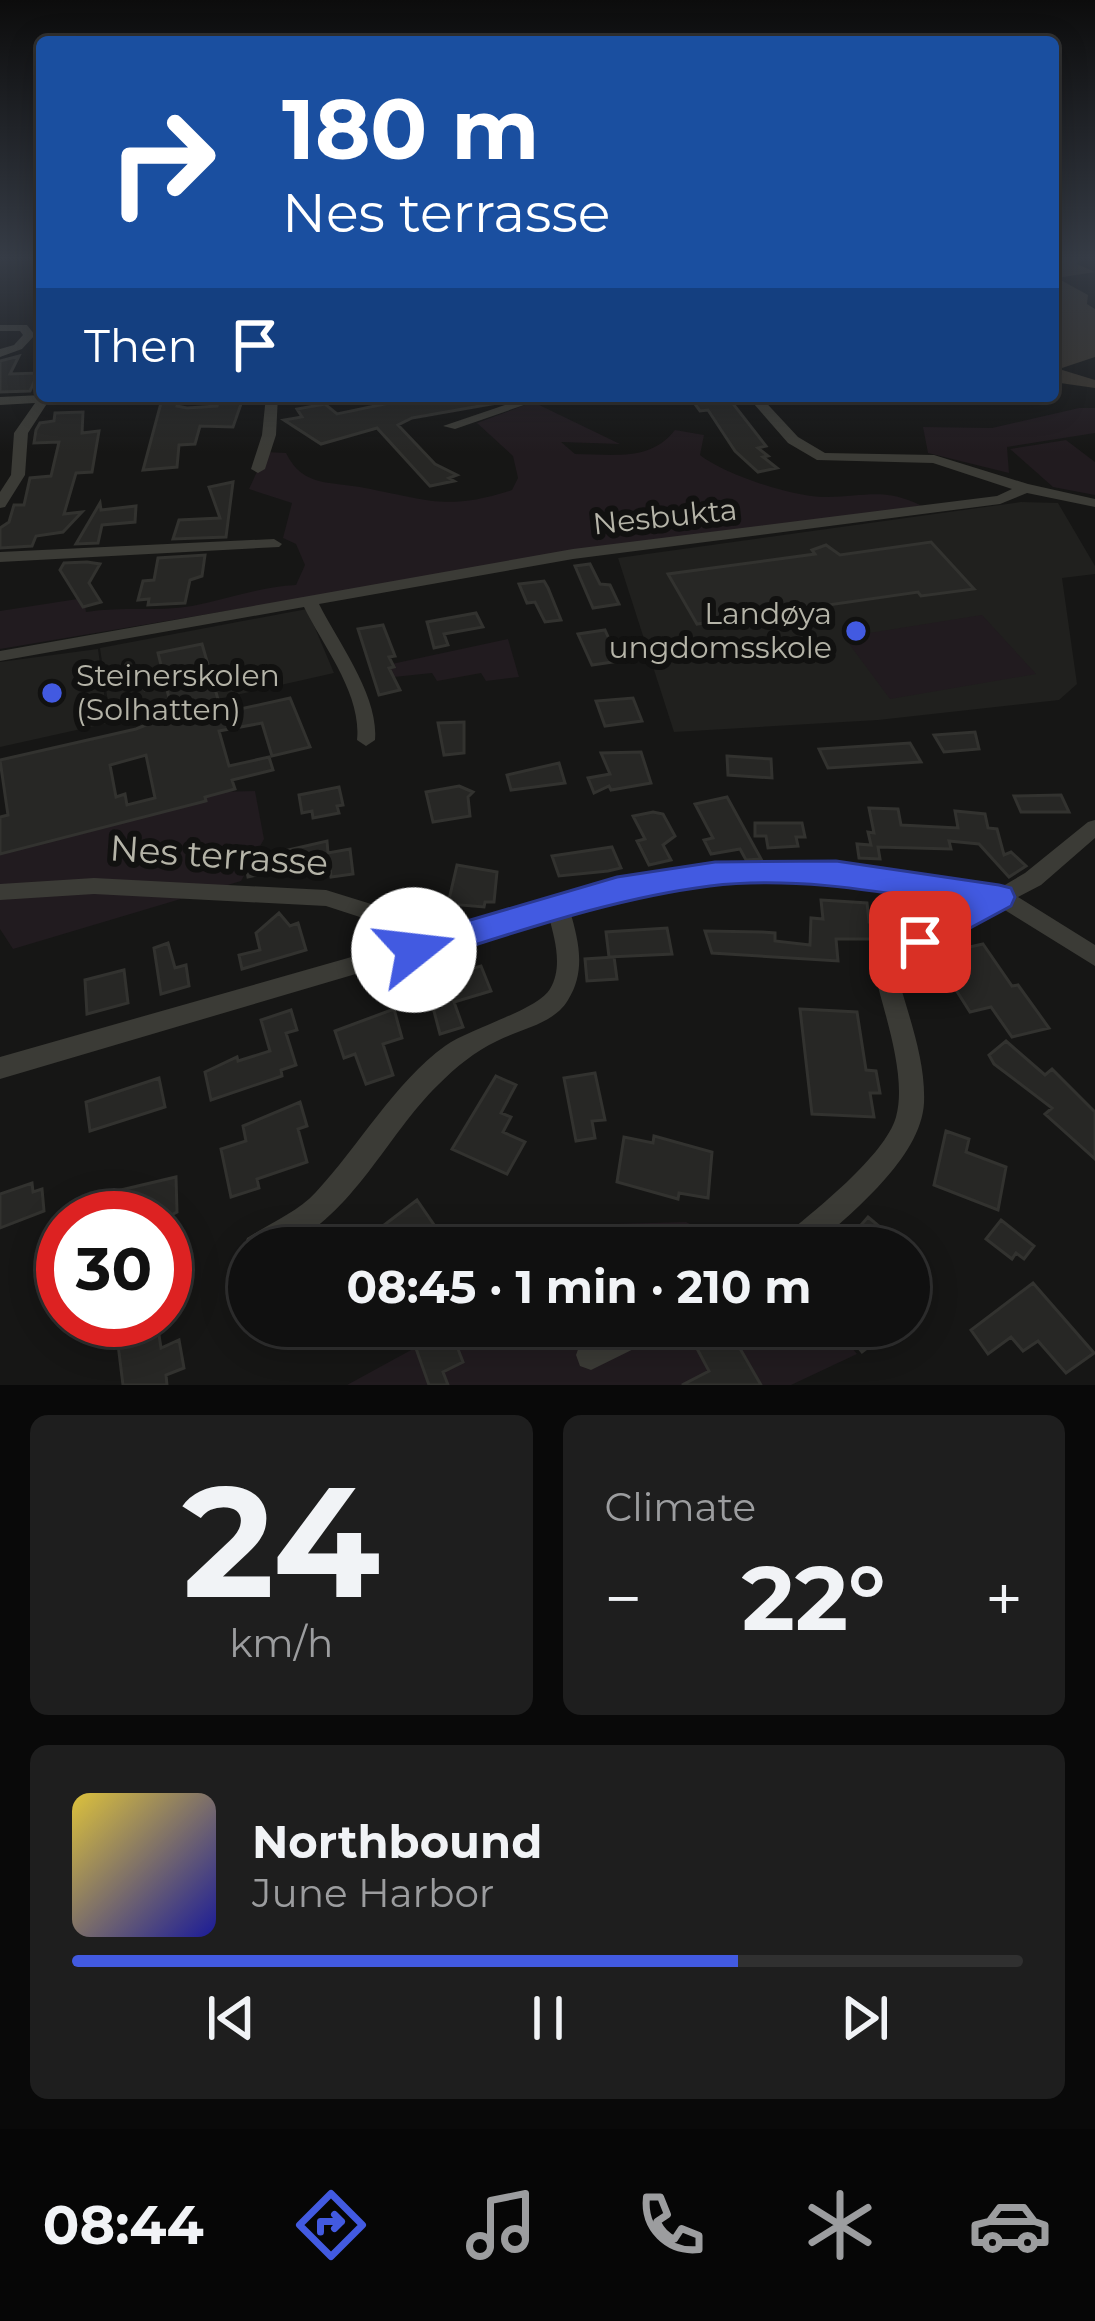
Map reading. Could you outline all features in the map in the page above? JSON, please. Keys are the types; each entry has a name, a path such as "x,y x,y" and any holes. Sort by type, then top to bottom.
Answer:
{"street":[{"path":"0,328 23,328 29,334 19,346 0,352"},
{"path":"0,401 36,399"},
{"path":"2,500 18,475 21,433 42,402"},
{"path":"258,469 269,435 272,402"},
{"path":"450,426 525,402"},
{"path":"759,402 800,447 822,457 934,459 1025,488 1095,503"},
{"name":"Nesbukta","path":"0,656 198,625 308,599 572,554 1000,500 1025,488"},
{"path":"0,557 274,544"},
{"path":"308,599 362,700 371,729 366,740"},
{"path":"813,1227 889,1151 909,1118 910,1089 883,962 1056,863 1095,827"},
{"path":"0,1068 660,880 770,871 901,879 999,897 1095,957"},
{"name":"Nes terrasse","path":"0,892 94,886 326,898 358,904 383,916 400,928 414,950"},
{"path":"294,1227 322,1206 422,1084 454,1054 550,1007 569,979 568,943 558,910"},
{"path":"591,1355 607,1347"}],"shaded area":[{"path":"1059,323 1095,323 1095,357 1059,369"},
{"path":"1059,369 1095,380 1095,388 1059,383"},
{"path":"533,402 620,444 561,442 575,454 642,452 675,430 704,435 700,455 776,488 822,497 884,495 922,506 328,594 0,649 0,611 84,598 86,612 179,608 296,585 305,565 296,544 283,538 292,503 249,489 266,452 286,453 301,472 319,481 422,499 453,502 512,490 518,478 513,456 477,423"},
{"path":"1095,408 1095,433 1007,447 1009,473 928,453 923,427 992,428"},
{"path":"1066,440 1095,462 1095,495 1053,487 1010,449"},
{"name":"Landøya ungdomsskole","path":"1021,502 1058,503 1095,566 1095,574 1062,578 1077,684 1059,700 878,720 674,732 618,558"},
{"path":"307,609 334,673 111,723 100,648"},
{"name":"Landøya ungdomsskole","path":"982,615 1036,674 890,699 844,637"},
{"path":"508,639 519,677 486,681 481,673 437,681 432,673 394,677 387,665"},
{"name":"Steinerskolen (Solhatten)","path":"98,649 108,723 0,747 0,662"},
{"path":"255,791 264,839 241,881 13,949 0,929 0,839 175,793"},
{"path":"686,1222 696,1227 610,1227"},
{"path":"417,1347 851,1347 857,1354 791,1385 347,1385"}],"building":[{"path":"19,356 10,374 36,373 30,391 0,392 0,361"},
{"path":"178,402 177,406 187,408 217,406 219,402 242,402 233,427 200,426 195,444 179,445 177,467 143,470 161,403"},
{"path":"394,402 497,403 412,418 398,425 435,464 457,475 449,478 454,481 430,486 377,428 321,444 284,420 302,417 297,409 325,404 337,414"},
{"path":"693,402 732,402 766,446 758,448 768,456 763,457 777,468 758,472 735,451 708,410 700,411"},
{"path":"83,412 82,433 99,431 92,472 76,473 64,514 82,512 63,532 36,536 32,546 0,548 0,528 9,522 14,505 24,505 30,478 51,476 59,442 34,443 40,423 54,421 55,413"},
{"path":"233,482 226,537 173,539 179,520 220,518 209,487"},
{"path":"100,503 101,510 136,506 135,522 102,525 98,543 76,544"},
{"path":"931,542 974,589 921,596 918,592 697,624 668,574 815,554 812,550 826,545 840,555"},
{"path":"205,555 202,576 190,580 185,603 148,605 149,599 138,600 143,581 154,580 158,558"},
{"path":"64,563 100,564 89,583 101,602 83,607 60,570"},
{"path":"590,564 600,584 610,585 619,604 593,608 575,566"},
{"path":"544,581 561,620 545,622 535,602 527,603 519,584"},
{"path":"476,613 483,627 444,634 448,645 434,648 427,622"},
{"path":"383,625 395,656 389,657 394,667 389,668 400,690 379,695 358,629"},
{"path":"605,630 619,661 592,665 578,634"},
{"path":"202,644 222,713 290,698 310,747 272,756 262,723 219,731 229,766 269,757 273,770 232,780 235,789 205,797 206,801 0,854 0,817 8,815 0,760 136,729 173,714 166,686 145,690 141,673 162,669 158,653","holes":["146,755 155,798 127,805 125,794 116,797 110,765"]},
{"path":"633,698 642,721 605,726 596,701"},
{"path":"464,722 464,753 444,755 438,723"},
{"path":"975,732 979,749 944,752 934,735"},
{"path":"910,743 921,762 828,768 819,749"},
{"path":"641,752 651,783 611,790 609,786 594,793 588,778 610,774 601,753"},
{"path":"727,756 771,759 772,778 728,775"},
{"path":"559,763 565,783 511,790 507,775"},
{"path":"459,786 473,792 468,797 470,816 433,822 426,792"},
{"path":"339,787 343,805 337,806 339,813 313,818 312,811 302,813 299,795"},
{"path":"1061,795 1069,812 1021,812 1014,796"},
{"path":"727,797 761,859 746,860 740,849 711,854 704,840 713,838 695,804"},
{"path":"869,808 898,809 901,825 958,828 955,811 985,814 988,828 997,829 1004,855 1011,852 1026,866 1009,877 979,844 949,841 951,849 878,847 880,859 859,858 857,844 871,845 868,832 874,833"},
{"path":"663,814 675,836 663,845 671,860 649,865 637,841 645,839 633,816"},
{"path":"755,823 802,823 805,837 796,837 798,846 768,848 766,836 755,836"},
{"path":"327,841 328,853 350,849 353,874 331,877 330,868 291,872 290,868 248,877 245,860"},
{"path":"612,847 621,868 608,871 559,876 552,856"},
{"path":"457,865 497,872 494,902 485,902 484,907 448,904"},
{"path":"821,900 867,903 869,922 882,923 884,939 836,939 838,961 712,953 705,931 775,933 775,941 810,945 811,918 823,919"},
{"path":"279,913 290,926 298,923 306,950 242,969 239,955 260,950 256,933"},
{"path":"667,928 672,954 609,957 606,932"},
{"path":"168,943 175,968 186,965 189,986 161,994 154,948"},
{"path":"983,944 1049,1028 1012,1037 991,1007 970,1012 934,955"},
{"path":"614,957 617,979 587,981 585,959"},
{"path":"481,966 491,991 454,1002 463,1027 440,1034 426,981"},
{"path":"124,970 128,1003 87,1014 85,980"},
{"path":"394,1009 402,1038 383,1044 393,1075 366,1084 355,1054 344,1058 335,1031"},
{"path":"800,1009 857,1012 866,1070 876,1071 880,1093 870,1093 874,1117 812,1114"},
{"path":"291,1010 297,1030 286,1033 296,1065 281,1070 282,1076 211,1100 205,1072 237,1057 238,1061 270,1051 261,1020"},
{"path":"1006,1041 1045,1075 1052,1069 1095,1112 1095,1159 1045,1114 1052,1108 994,1064 989,1055"},
{"path":"595,1073 605,1120 592,1121 595,1138 576,1141 564,1078"},
{"path":"496,1076 516,1085 501,1113 511,1117 503,1132 525,1142 507,1174 452,1149"},
{"path":"159,1078 165,1107 90,1131 86,1102"},
{"path":"300,1102 307,1126 298,1129 307,1162 257,1179 259,1188 231,1197 221,1149 246,1141 243,1126"},
{"path":"946,1131 969,1139 966,1152 1006,1167 998,1210 934,1185"},
{"path":"654,1136 712,1152 708,1198 679,1193 678,1199 617,1182 624,1137 653,1143"},
{"path":"176,1177 176,1191 117,1191"},
{"path":"32,1183 36,1214 0,1228 0,1194"},
{"path":"417,1200 435,1227 382,1227"},
{"path":"868,1217 880,1227 859,1227"},
{"path":"1001,1220 1034,1246 1024,1259 1016,1253 1012,1259 986,1239"},
{"path":"1033,1283 1094,1353 1066,1373 1038,1341 1023,1351 1011,1337 988,1354 971,1330"},
{"path":"118,1347 180,1347 184,1368 166,1375 167,1385 123,1385"},
{"path":"415,1347 457,1347 463,1362 443,1372 448,1385 429,1385"},
{"path":"696,1347 739,1347 761,1385 682,1385 709,1371"}],"place":[{"name":"Landøya ungdomsskole","path":"856,631"},
{"name":"Steinerskolen (Solhatten)","path":"52,693"}],"route":[{"path":"414,950 617,889 715,874 836,873 999,897 920,942"}]}
